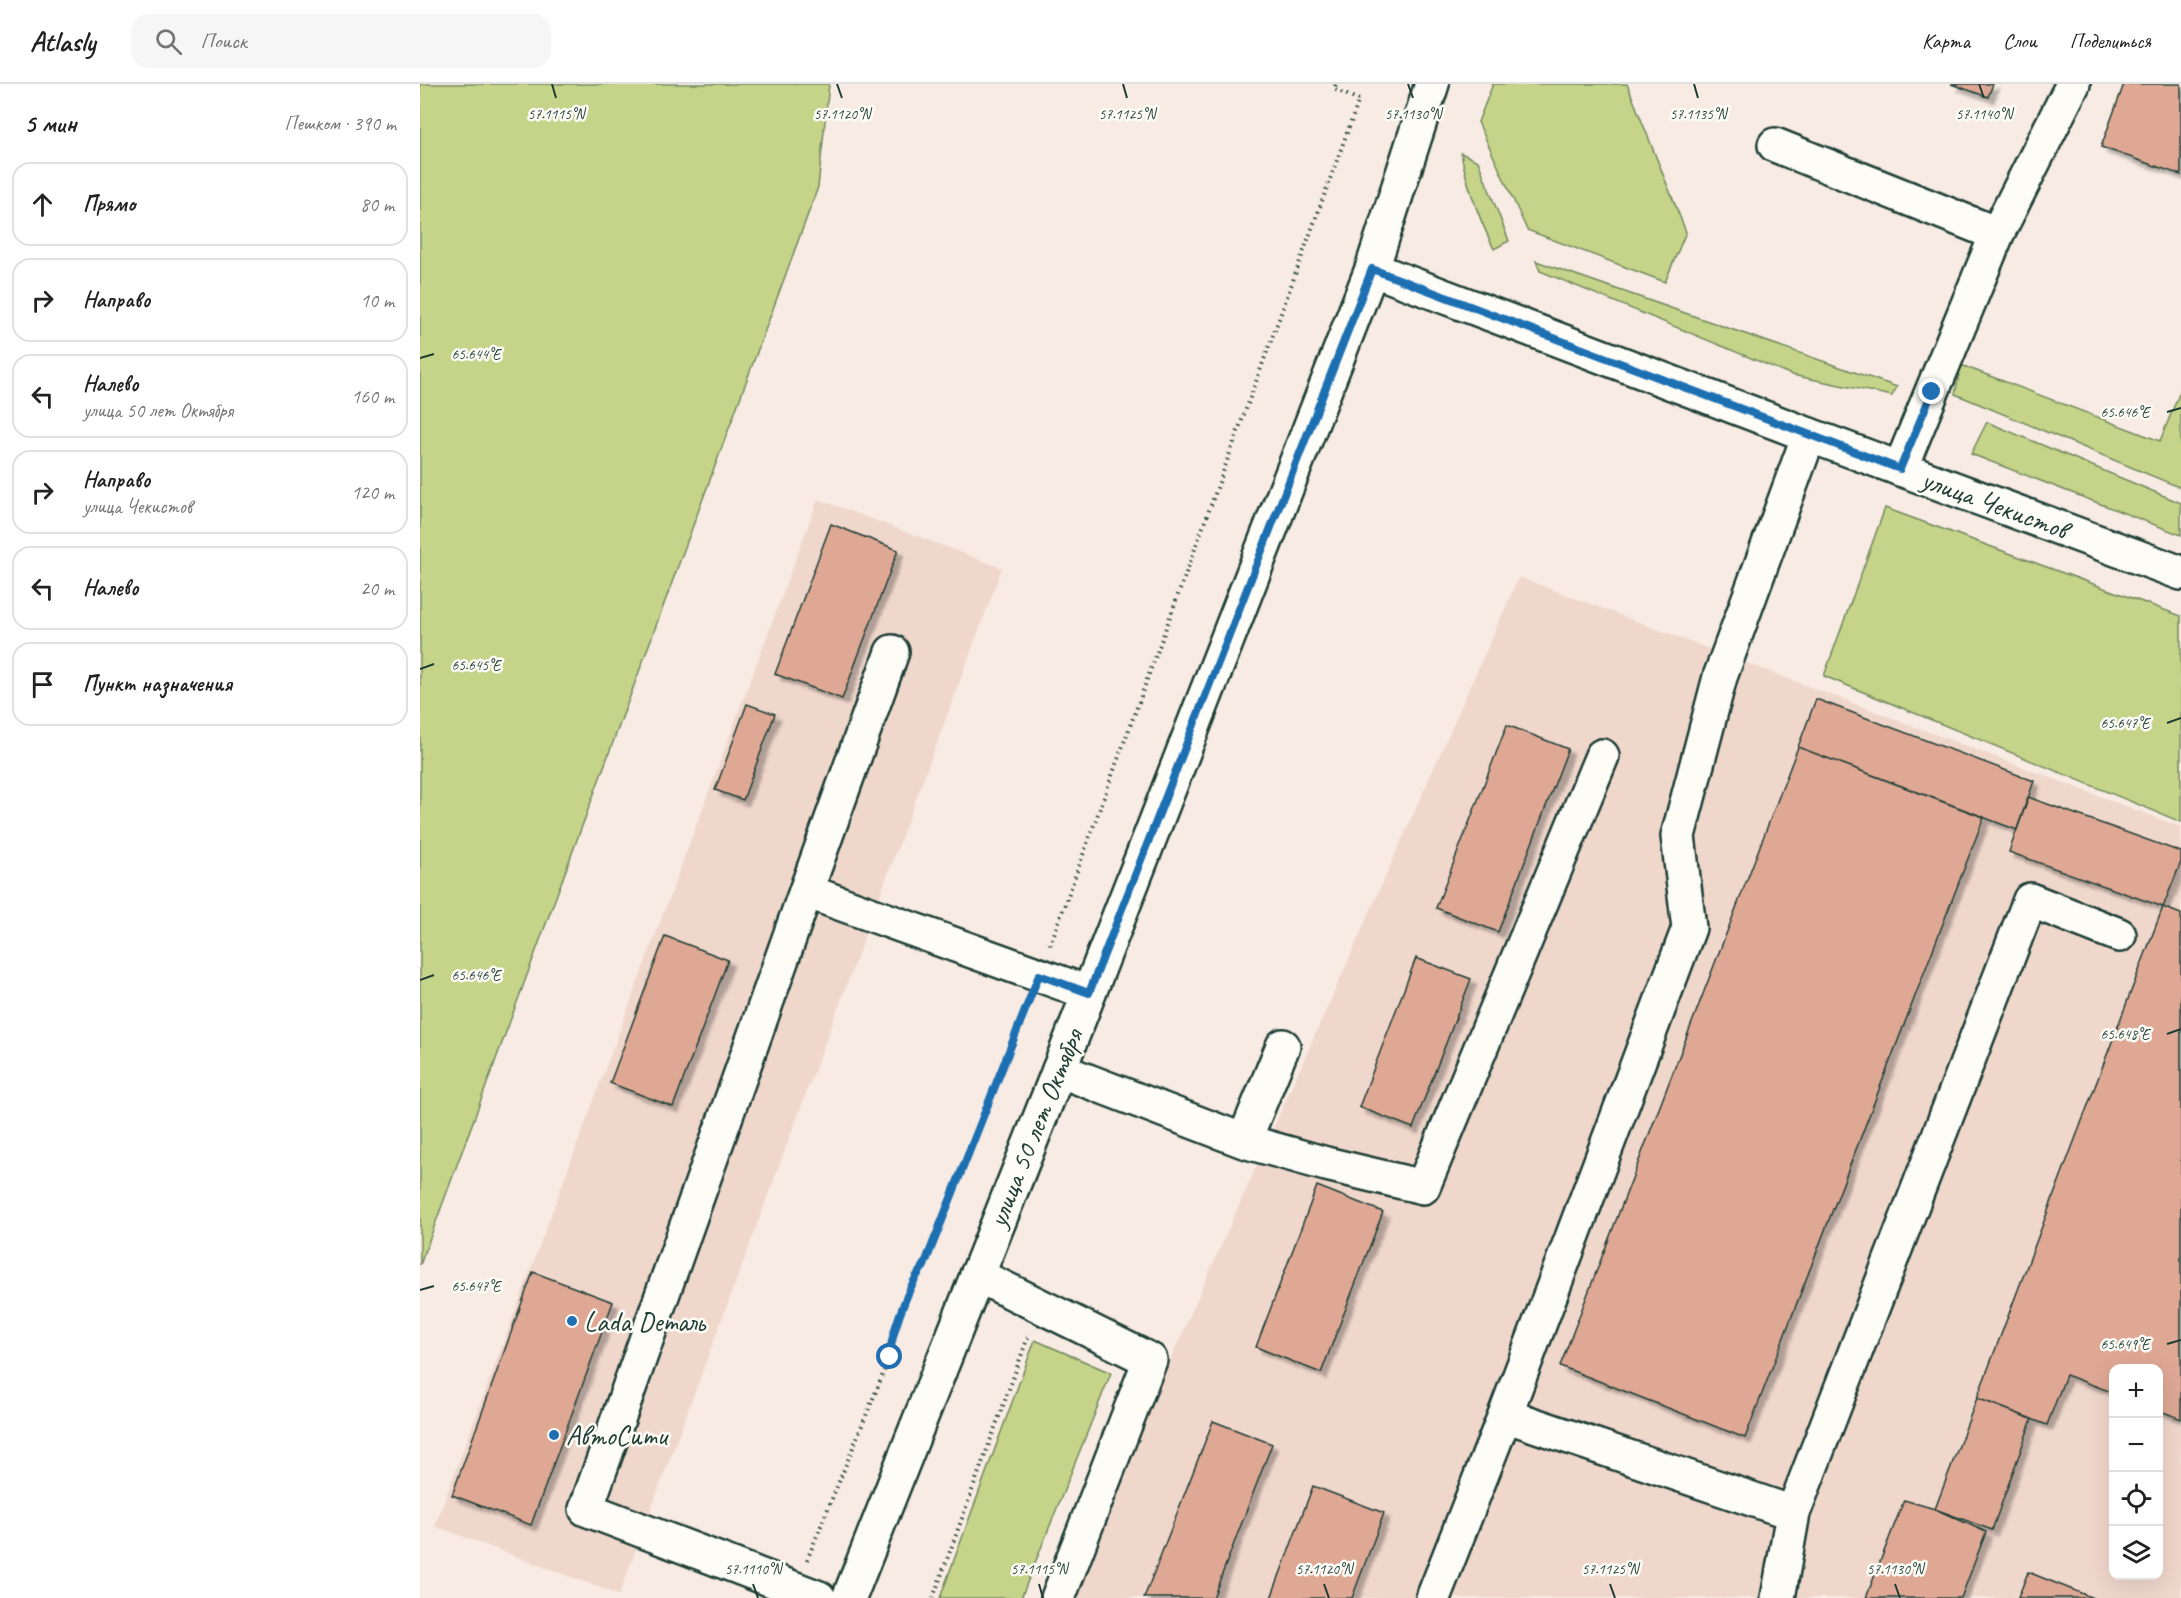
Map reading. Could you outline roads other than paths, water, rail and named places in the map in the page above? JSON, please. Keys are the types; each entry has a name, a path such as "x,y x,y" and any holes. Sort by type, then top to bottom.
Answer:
{"main road":[{"name":"улица 50 лет Октября","path":"849,1598 1059,1070 1372,269 1432,84"},
{"path":"1900,469 1997,234 2073,84"},
{"path":"1775,145 1997,234"},
{"name":"улица Чекистов","path":"1372,269 2181,573"},
{"path":"1433,1598 1505,1415 1689,928 1678,836 1720,677 1809,435"},
{"path":"807,1593 586,1509 892,652"},
{"path":"1059,1070 1244,1141 1423,1187 1602,756"},
{"path":"806,891 1089,993"},
{"path":"1778,1598 1793,1513 2030,900 2119,935"},
{"path":"1244,1141 1283,1046"},
{"path":"977,1275 1150,1360 1058,1598"},
{"path":"1505,1415 1793,1513"}],"place":[{"name":"Lada Dеталь","path":"572,1321"},
{"name":"АвтоСити","path":"554,1435"}]}
